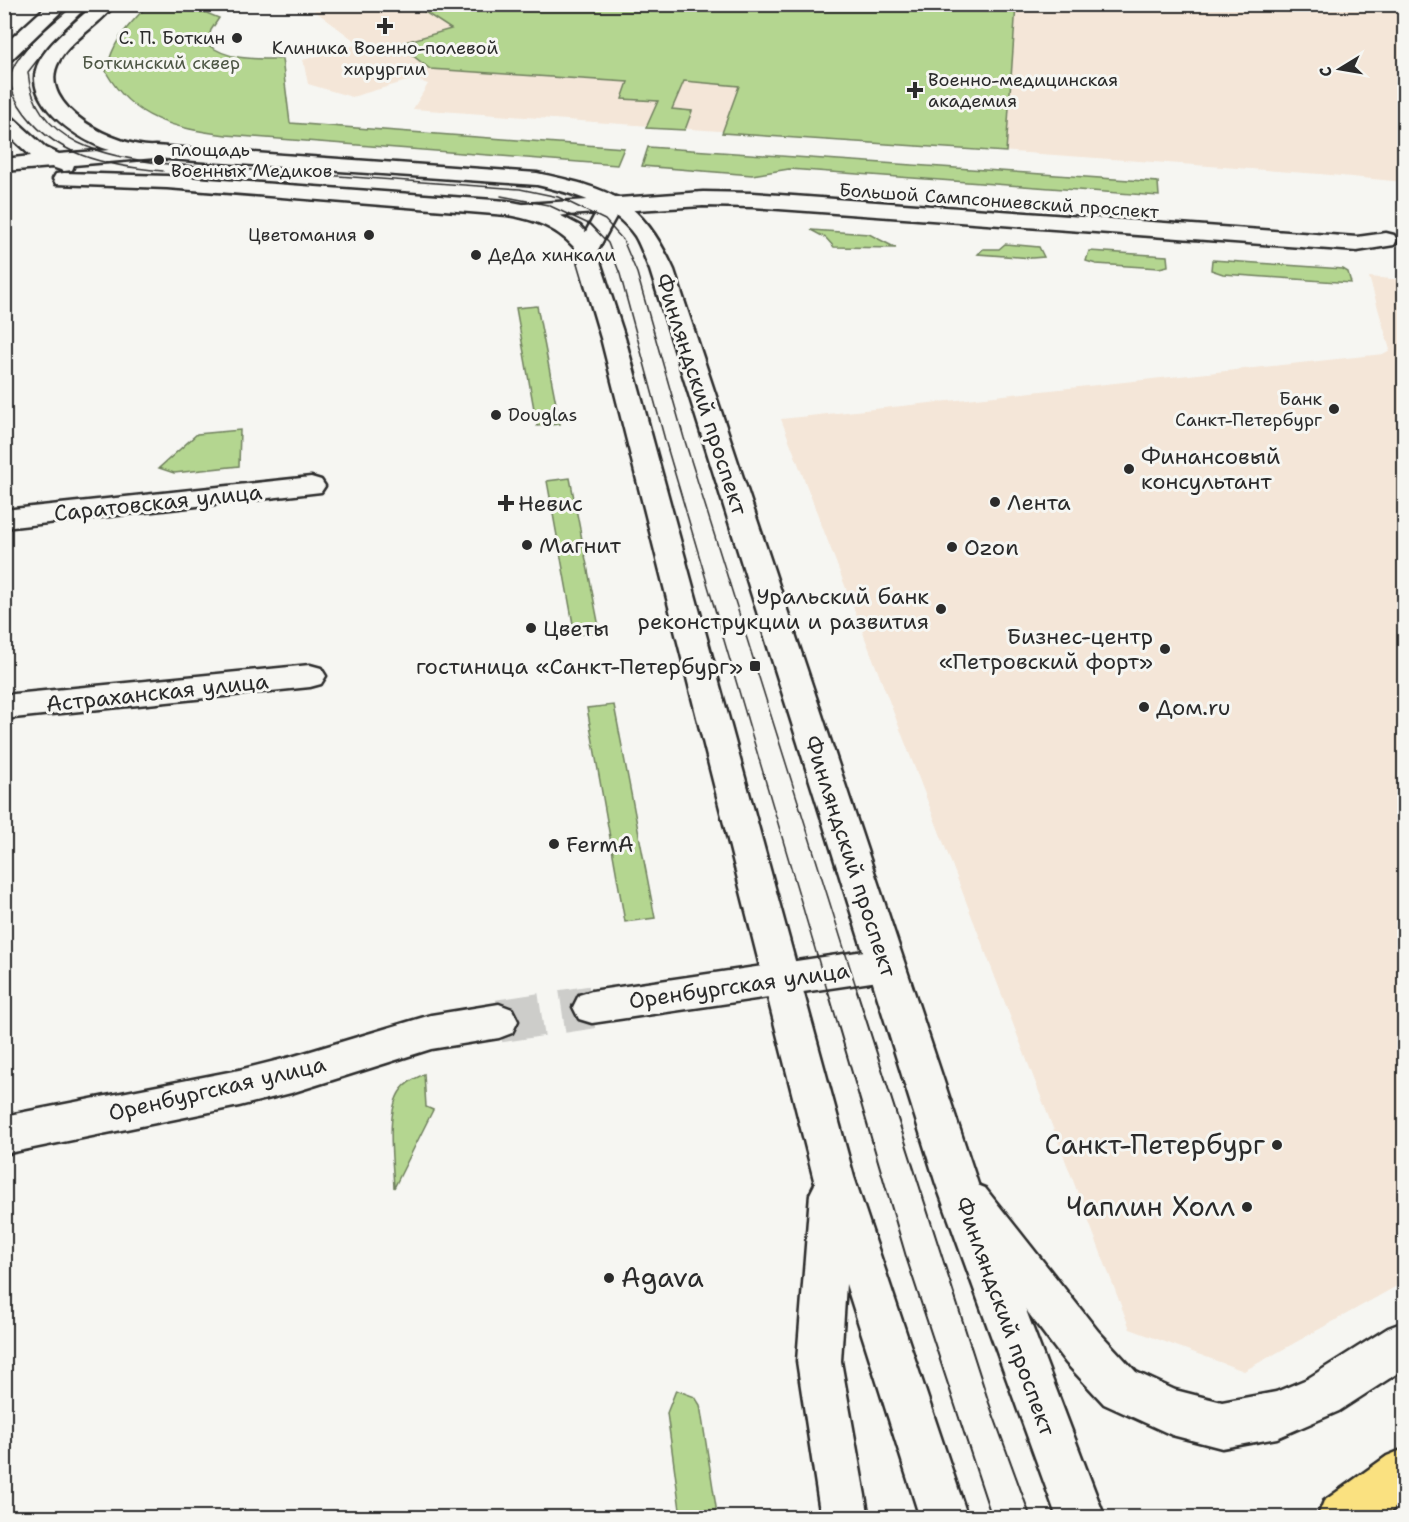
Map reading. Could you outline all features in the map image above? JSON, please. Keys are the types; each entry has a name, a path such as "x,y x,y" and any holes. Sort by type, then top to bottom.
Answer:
{"main road":[{"path":"4,56 60,4"},
{"path":"106,4 49,61 44,74 46,87 58,106 86,133 108,143 155,152"},
{"path":"4,120 39,152 93,178"},
{"path":"5,175 57,161 86,133"},
{"name":"Большой Сампсониевский проспект","path":"57,161 155,152 537,179 565,185 612,204 703,199 753,200 1357,244 1395,242"},
{"path":"5,175 167,182 525,211 540,214 564,226 585,245 613,338 833,1177 944,1518"},
{"path":"525,211 612,204"},
{"path":"587,250 612,204"},
{"name":"Финляндский проспект","path":"612,204 624,212 642,230 662,270 957,1184 1081,1518"},
{"name":"Саратовская улица","path":"4,519 311,486"},
{"name":"Астраханская улица","path":"4,707 310,676"},
{"name":"Оренбургская улица","path":"592,1007 885,964"},
{"name":"Оренбургская улица","path":"4,1135 239,1088 291,1075 431,1032 499,1021"},
{"path":"833,1177 819,1361 845,1518"},
{"path":"957,1184 1082,1347 1120,1389 1172,1412 1222,1425 1276,1415 1323,1395 1404,1344"},
{"path":"1341,1518 1404,1473"}],"shaded area":[{"name":"Военно-медицинская академия","path":"307,5 1404,5 1404,182 1320,174 413,109 428,84 414,79 352,97 308,84 303,60 359,44"},
{"path":"1369,277 1404,280 1404,1282 1244,1371 1130,1329 781,419 1383,354 1390,350"}],"green space":[{"name":"Боткинский сквер","path":"148,5 187,5 219,18 211,30 207,44 224,54 243,58 282,59 290,123 624,148 617,165 226,135 173,125 142,111 129,101 106,72 112,51 121,35"},
{"path":"414,5 1016,5 1006,152 722,133 739,86 684,81 672,109 692,111 685,130 646,128 658,101 622,99 628,82 430,69 398,44 451,29"},
{"path":"648,147 1158,182 1159,196 789,169 752,175 642,166"},
{"path":"811,230 869,234 896,248 834,247 826,238"},
{"path":"1005,244 1039,247 1044,257 978,254 983,249 999,249"},
{"path":"1089,251 1167,256 1168,266 1159,268 1096,264 1086,261"},
{"path":"1212,260 1343,269 1348,272 1351,283 1223,274 1211,270"},
{"path":"537,306 560,424 537,426 516,308"},
{"path":"240,430 239,466 174,473 159,468 197,434"},
{"path":"570,478 600,632 575,635 547,481"},
{"path":"614,705 655,918 625,922 587,708"},
{"path":"424,1074 426,1107 433,1110 394,1188 391,1123 396,1099 403,1087"},
{"path":"676,1390 695,1397 700,1405 716,1517 681,1517 667,1413"}],"tunnel":[{"path":"499,1021 592,1007"}],"tram line":[{"path":"75,4 40,34 17,60 10,79 11,88 19,105 32,122 64,147 82,155 121,166 163,171"},
{"path":"90,4 50,44 28,72 33,96 44,116 59,131 78,143 122,157 168,164 520,189 558,197 605,220 623,240 637,273 684,438 858,993"},
{"path":"501,196 548,205 591,225 608,243 620,274 665,440 828,993"},
{"path":"828,991 907,1260 992,1518"},
{"path":"857,991 989,1403 1031,1518"}],"place":[{"name":"Клиника Военно-полевой хирургии","path":"385,26"},
{"name":"С. П. Боткин","path":"237,38"},
{"name":"Военно-медицинская академия","path":"915,90"},
{"name":"площадь Военных Медиков","path":"159,160"},
{"name":"Цветомания","path":"369,235"},
{"name":"ДеДа хинкали","path":"476,255"},
{"name":"Банк Санкт-Петербург","path":"1334,409"},
{"name":"Douglas","path":"496,415"},
{"name":"Финансовый консультант","path":"1129,469"},
{"name":"Лента","path":"995,502"},
{"name":"Невис","path":"506,503"},
{"name":"Магнит","path":"527,545"},
{"name":"Ozon","path":"952,547"},
{"name":"Уральский банк реконструкции и развития","path":"941,609"},
{"name":"Цветы","path":"531,628"},
{"name":"Бизнес-центр «Петровский форт»","path":"1165,649"},
{"name":"гостиница «Санкт-Петербург»","path":"755,666"},
{"name":"Дом.ru","path":"1144,707"},
{"name":"FermA","path":"554,844"},
{"name":"Санкт-Петербург","path":"1277,1145"},
{"name":"Чаплин Холл","path":"1247,1207"},
{"name":"Agava","path":"609,1278"}]}
